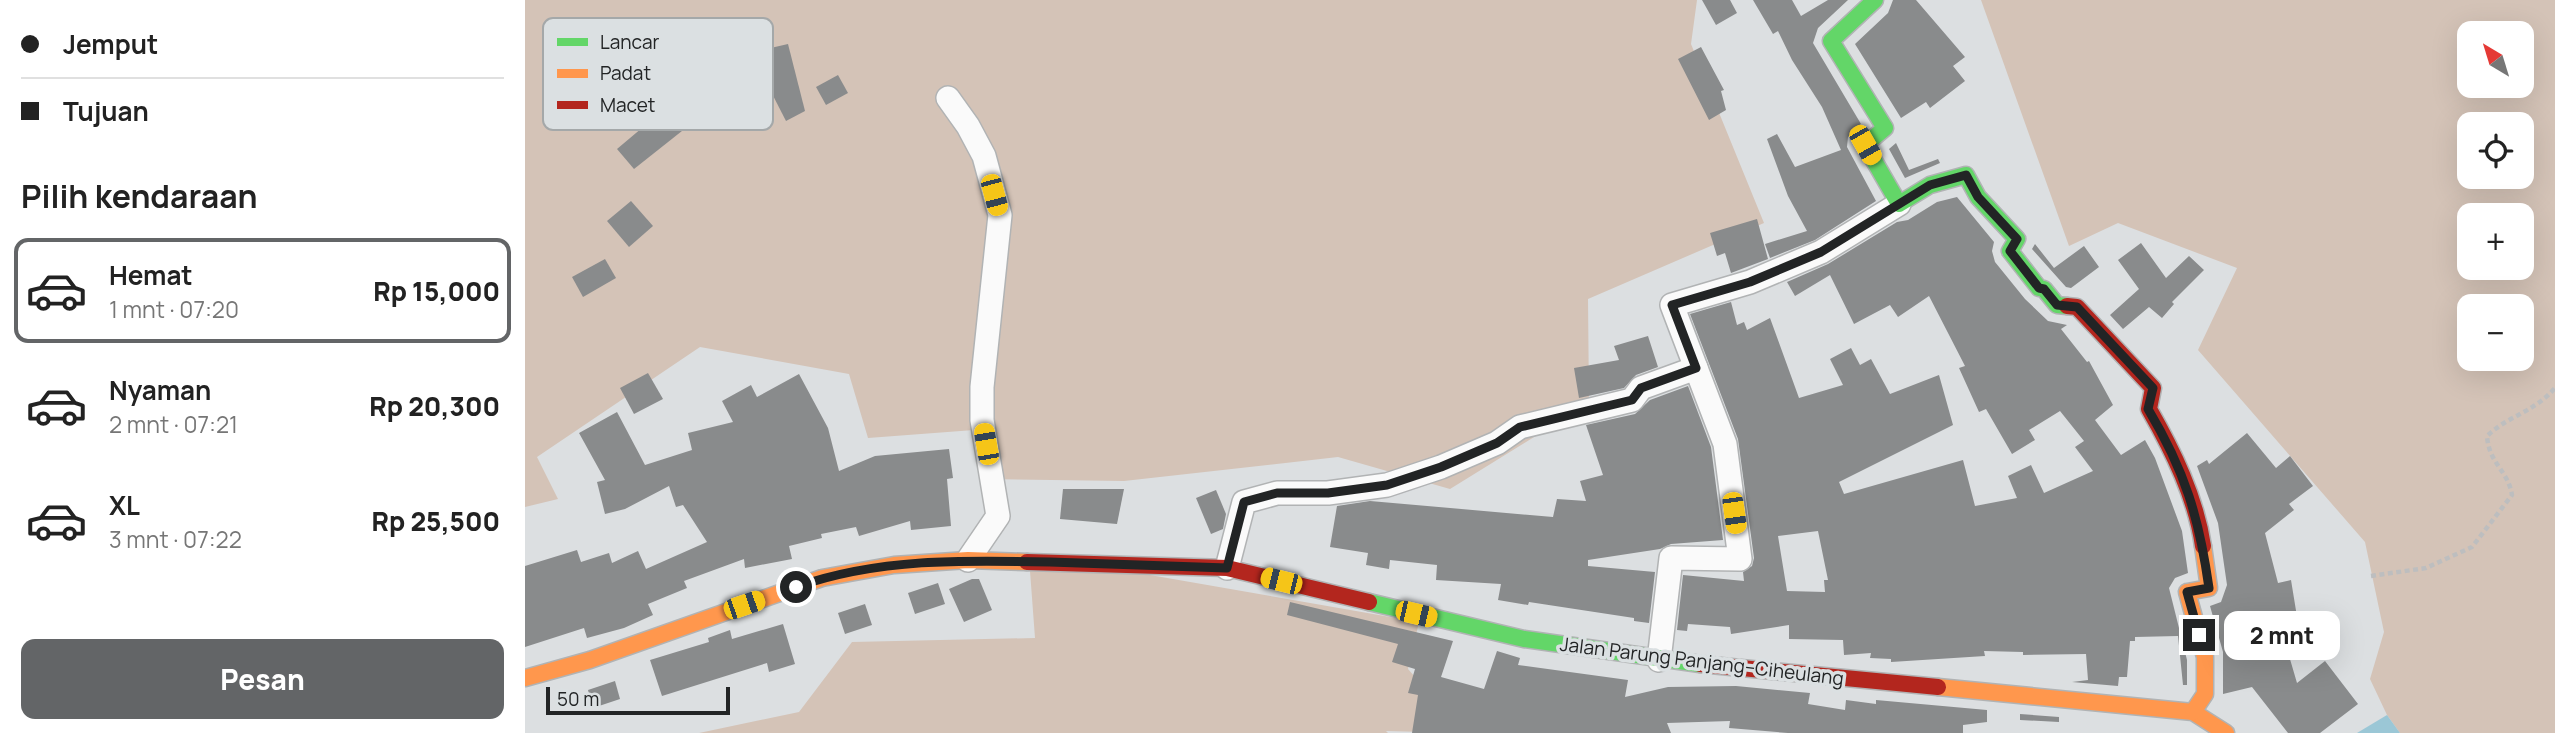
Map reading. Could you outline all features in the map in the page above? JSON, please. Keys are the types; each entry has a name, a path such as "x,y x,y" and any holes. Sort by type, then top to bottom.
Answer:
{"street":[{"path":"1875,0 1831,41 1885,128 1865,145 1899,204"},
{"path":"948,99 968,125 984,156 1000,215 982,387 982,420 998,516 968,560"},
{"path":"1659,660 1671,558 1740,559 1724,444 1672,305 1750,282 1821,252 1930,185 1966,175 1978,197 2017,239 2010,251 2039,288 2044,289 2057,305 2077,307 2153,388 2148,409 2172,450 2200,526 2209,588 2187,592 2205,657 2205,694 2193,712"},
{"path":"1227,568 1244,502 1277,493 1328,493 1387,485 1441,467 1497,443 1520,427 1632,400 1641,388 1696,368"},
{"name":"Jalan Parung Panjang–Ciheulang","path":"525,678 590,660 822,578 894,565 968,560 1227,568 1524,639 1659,660 2193,712 2219,726 2226,733"}],"path":[{"path":"2371,576 2426,568 2472,547 2512,495 2510,484 2489,453 2487,436 2497,427 2540,405 2555,388"}],"shaded area":[{"path":"525,0 1697,0 1691,44 1764,223 1588,299 1589,403 1450,489 1338,457 1124,481 984,479 974,430 868,438 849,374 700,347 537,457 558,499 525,507"},
{"path":"1981,0 2555,0 2555,733 2400,733 2387,715 2370,679 2384,632 2365,542 2198,350 2237,268 2118,223 2069,246"},
{"path":"1030,571 1127,571 1419,622 1408,669 1464,733 699,733 799,712 852,642 1035,638"}],"water":[{"path":"2387,715 2400,733 2357,733"}],"building":[{"path":"1702,0 1730,0 1737,13 1716,25"},
{"path":"1753,0 1792,0 1801,16 1828,0 1848,0 1818,28 1813,43 1861,124 1848,137 1847,147 1876,201 1815,240 1770,258 1765,244 1807,231 1788,196 1767,139 1777,134 1795,167 1841,150 1822,107 1792,60 1778,31 1773,34"},
{"path":"1893,0 1916,0 1965,57 1953,66 1965,81 1930,108 1926,102 1901,118 1855,44 1888,13"},
{"path":"788,44 805,111 786,121 773,96 773,48"},
{"path":"1701,47 1724,90 1721,91 1726,110 1709,120 1678,59"},
{"path":"838,75 848,93 826,105 816,87"},
{"path":"640,130 683,130 634,169 617,149"},
{"path":"1896,143 1909,170 1938,159 1940,163 1905,178 1889,149"},
{"path":"1957,197 1994,242 1992,251 1995,262 2025,299 2048,321 2067,325 2061,329 2087,362 2089,361 2113,405 2095,420 2121,455 2145,440 2155,458 2182,531 2188,573 2175,578 2169,588 2187,660 2187,685 2183,685 2178,636 2135,637 2135,641 2130,641 2127,677 2119,677 2118,686 2072,682 2088,680 2086,654 2023,655 2023,652 1984,651 1985,656 1891,662 1891,659 1870,658 1871,653 1844,655 1843,640 1789,639 1789,625 1731,634 1730,627 1688,624 1687,631 1677,630 1683,575 1744,581 1743,572 1752,566 1754,558 1738,439 1690,314 1731,302 1737,325 1744,322 1747,330 1770,318 1799,398 1843,385 1830,359 1851,348 1860,365 1871,359 1890,394 1939,375 1953,425 1839,482 1844,494 1963,460 1975,506 2017,498 2008,476 2031,465 2044,493 2093,471 2075,447 2084,441 2060,411 2029,430 2035,440 2012,454 1986,409 1979,412 1959,368 1965,366 1929,296 1898,317 1890,305 1854,324 1830,275 1795,296 1787,282 1828,264 1897,222 1908,220 1937,202","holes":["1818,531 1828,580 1824,580 1825,592 1787,591 1778,536"]},
{"path":"631,201 653,226 629,247 607,221"},
{"path":"1757,219 1768,259 1731,273 1725,253 1717,256 1710,233"},
{"path":"2141,243 2166,278 2189,256 2204,270 2172,302 2174,304 2162,318 2149,307 2123,329 2110,315 2139,289 2118,260"},
{"path":"2035,244 2054,268 2084,246 2099,267 2071,288 2066,287 2032,249"},
{"path":"605,259 616,278 583,297 572,277"},
{"path":"1648,336 1658,367 1636,375 1624,388 1579,398 1574,368 1619,360 1614,346"},
{"path":"648,373 663,399 634,414 620,388"},
{"path":"799,374 828,428 839,471 875,456 949,449 953,478 947,479 951,526 911,530 910,521 859,536 856,527 821,534 822,538 789,546 792,559 745,568 744,559 684,581 687,588 648,604 653,615 624,628 587,638 584,628 525,647 525,566 577,550 581,562 609,553 612,563 638,551 646,569 707,542 683,505 676,507 669,486 625,509 605,514 597,482 605,480 579,433 617,412 645,465 692,450 688,433 733,422 722,401 751,385 757,397"},
{"path":"1688,386 1711,447 1723,540 1671,544 1660,549 1588,560 1588,566 1655,572 1649,623 1634,621 1634,618 1529,602 1528,605 1498,600 1501,584 1436,580 1437,565 1390,560 1389,569 1366,565 1368,553 1330,547 1337,506 1370,501 1553,517 1557,499 1586,501 1580,481 1603,475 1586,425 1635,414 1650,400"},
{"path":"2247,433 2276,468 2290,456 2313,486 2289,504 2294,510 2265,533 2278,583 2291,580 2299,629 2282,632 2297,683 2325,661 2358,704 2320,733 2288,733 2252,687 2223,694 2223,652 2210,606 2221,602 2227,585 2218,523 2197,466 2207,460 2209,464"},
{"path":"1063,489 1124,489 1117,524 1060,519"},
{"path":"1216,490 1226,514 1223,529 1211,534 1196,498"},
{"path":"972,579 979,579 992,610 964,622 949,589"},
{"path":"938,583 945,604 915,614 908,593"},
{"path":"1290,602 1453,641 1441,677 1484,689 1497,651 1520,658 1518,665 1628,680 1625,697 1668,687 1736,686 1810,693 1808,704 1845,710 1846,700 1876,704 1876,700 1987,710 1987,722 1963,725 1963,733 1788,733 1729,728 1730,721 1667,723 1671,733 1412,733 1418,695 1408,693 1415,669 1392,662 1398,644 1287,615"},
{"path":"865,604 872,625 845,634 838,613"},
{"path":"783,624 795,664 769,672 767,663 662,696 650,660 709,642 708,638 730,630 732,639"},
{"path":"615,681 620,699 593,708 588,690"},
{"path":"2020,714 2059,717 2059,722 2020,720"}],"traffic: fast":[{"path":"1875,0 1831,41 1885,128 1865,145 1899,204 1930,185 1966,175 1978,197 2017,239 2010,251 2039,288 2044,289 2057,305 2067,306"},
{"path":"1369,602 1524,639 1700,664"}],"traffic: slow":[{"path":"2193,712 2205,694 2205,657 2187,592 2209,588 2203,546"},
{"path":"525,678 590,660 822,578 894,565 968,560 1027,562"},
{"path":"1938,687 2193,712 2226,733"}],"traffic: jam":[{"path":"2067,306 2077,307 2153,388 2149,409 2182,475 2195,510 2203,546"},
{"path":"1027,562 1227,568 1369,602"},
{"path":"1700,664 1938,687"}],"route":[{"path":"796,587 822,578 894,565 968,560 1227,568 1244,502 1277,493 1328,493 1387,485 1441,467 1497,443 1520,427 1632,400 1641,388 1696,368 1672,305 1750,282 1821,252 1930,185 1966,175 1978,197 2017,239 2010,251 2039,288 2044,289 2057,305 2077,307 2153,388 2148,409 2172,450 2200,526 2209,588 2187,592 2199,635"}]}
